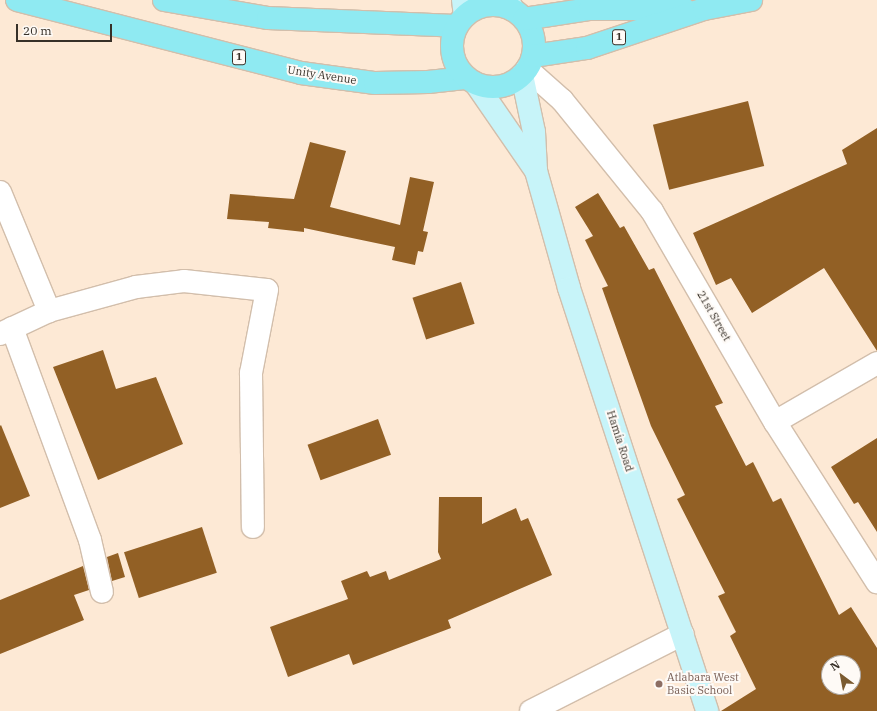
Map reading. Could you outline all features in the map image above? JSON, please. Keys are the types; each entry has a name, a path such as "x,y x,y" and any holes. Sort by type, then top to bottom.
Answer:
{"main road":[{"name":"Unity Avenue","path":"17,0 301,73 375,83 471,81"},
{"path":"164,0 268,18 461,14 452,40 452,54 457,67 471,81 536,171"},
{"name":"1","path":"471,81 500,86 527,67 704,9 751,0"},
{"name":"1","path":"461,14 488,5 515,10 704,9"},
{"path":"515,10 531,30 534,43 527,67 534,132 536,171"},
{"name":"Hamia Road","path":"536,171 569,288 707,711"}],"street":[{"name":"21st Street","path":"527,67 562,100 652,211 775,422 877,582"},
{"path":"0,192 49,311"},
{"path":"102,592 90,540 6,331 49,311 136,286 184,282 267,290 251,373 253,527"},
{"path":"775,422 877,363"},
{"path":"531,711 683,634"}],"building":[{"path":"748,101 764,166 669,190 653,125"},
{"path":"877,128 877,351 824,268 752,313 731,278 716,285 693,233 847,164 842,150"},
{"path":"310,142 346,151 330,207 400,225 410,177 434,182 423,231 428,232 423,252 418,251 415,265 392,260 395,247 304,228 304,232 268,228 269,222 227,219 230,194 294,199"},
{"path":"598,193 620,228 624,226 649,270 654,268 723,403 715,406 746,466 753,462 773,502 781,498 839,615 851,607 877,648 877,711 721,711 756,689 730,636 736,632 718,596 725,593 677,499 685,495 651,426 602,288 608,286 585,240 593,236 575,207"},
{"path":"461,282 475,324 426,340 412,298"},
{"path":"103,350 116,389 156,377 183,444 98,480 53,367"},
{"path":"378,419 391,455 321,480 308,445"},
{"path":"1,425 30,496 0,508 0,426"},
{"path":"877,438 877,532 858,502 854,504 831,467"},
{"path":"439,497 482,497 482,524 516,508 521,521 528,518 552,575 448,620 451,628 353,665 349,654 288,677 270,627 348,599 341,581 367,571 370,577 386,571 389,580 441,559 438,552"},
{"path":"202,527 217,573 139,598 124,552"},
{"path":"118,553 125,577 112,581 107,557"},
{"path":"83,566 89,590 74,595 84,620 0,654 0,600"}],"place":[{"name":"Atlabara West Basic School","path":"659,684"}]}
